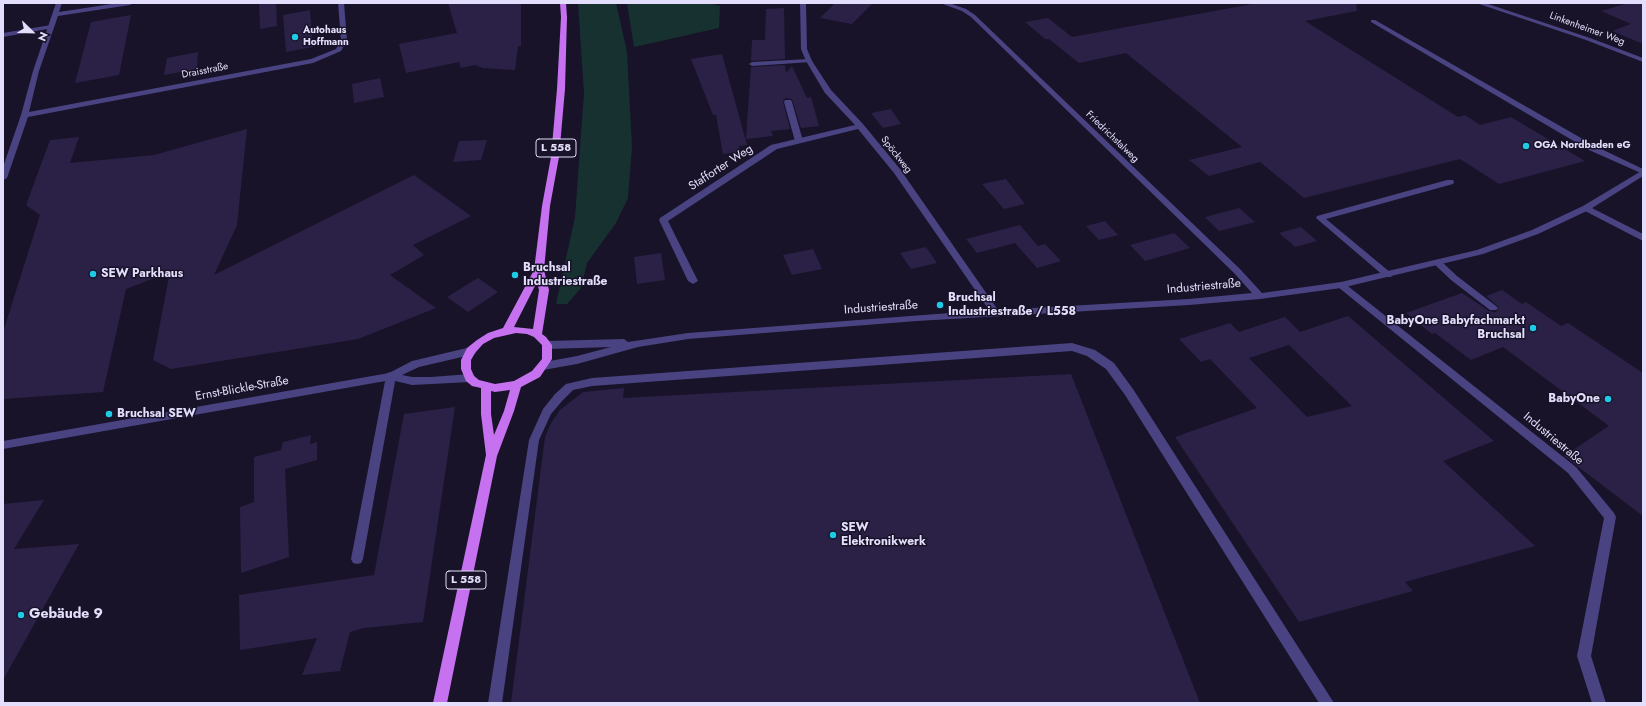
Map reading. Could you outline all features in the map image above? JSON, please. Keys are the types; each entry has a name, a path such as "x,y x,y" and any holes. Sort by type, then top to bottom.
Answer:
{"main road":[{"name":"L 558","path":"537,335 544,290 539,270 546,206 555,158 561,89 564,17 562,3"},
{"name":"L 558","path":"507,330 539,270"},
{"path":"507,330 528,331 537,335 543,339 547,345 547,359 543,366 527,380 516,385 495,388 486,387 476,383 470,378 466,370 466,360 471,350 480,342 491,335 507,330"},
{"name":"L 558","path":"440,703 492,456 509,411 516,385"},
{"name":"L 558","path":"486,387 486,414 492,456"}],"street":[{"path":"3,178 25,115 36,72 59,3"},
{"path":"54,15 130,3"},
{"name":"Draisstraße","path":"25,115 313,61 339,50 344,40 341,3"},
{"name":"Spöckweg","path":"803,3 804,49 809,61 828,91 860,126 897,171 996,314"},
{"name":"Friedrichstalweg","path":"943,3 964,10 973,16 1231,266 1260,296"},
{"name":"Linkenheimer Weg","path":"1479,3 1588,39 1643,60"},
{"path":"1373,21 1592,148 1643,172"},
{"path":"3,35 51,27"},
{"path":"752,64 809,61"},
{"path":"788,102 799,141"},
{"name":"Stafforter Weg","path":"693,281 663,220 774,147 860,126"},
{"name":"Industriestraße","path":"547,345 638,343 688,336 735,334 820,325 1189,302 1260,296 1341,285 1480,252 1535,232 1586,208 1643,172"},
{"path":"1388,275 1320,218 1450,182"},
{"path":"1586,208 1643,238"},
{"path":"1438,263 1454,278 1493,308"},
{"name":"Industriestraße","path":"1341,285 1572,470 1610,517 1584,656 1599,703"},
{"name":"Industriestraße","path":"543,366 577,360 638,343"},
{"path":"495,703 534,440 547,412 559,397 570,387 592,382 1072,347 1091,353 1110,366 1129,392 1327,703"},
{"name":"Ernst-Blickle-Straße","path":"3,445 391,376 416,364 471,350"},
{"path":"357,559 391,376"},
{"name":"Ernst-Blickle-Straße","path":"391,376 412,381 431,382 470,378"}],"green space":[{"path":"578,3 616,3 627,52 632,147 628,198 616,223 587,263 581,288 567,304 556,304 575,217 584,93"},
{"path":"627,3 709,3 720,6 719,28 634,47"}],"building":[{"path":"259,3 276,3 277,26 260,29"},
{"path":"448,3 521,3 521,46 518,46 515,70 483,68 475,65 461,68 459,62 406,73 399,44 457,33"},
{"path":"835,3 873,3 852,24 820,18"},
{"path":"1258,3 1356,3 1357,11 1305,21 1458,117 1465,115 1480,125 1511,117 1585,161 1499,184 1460,159 1304,198 1260,162 1209,176 1189,160 1242,147 1126,53 1079,63 1049,39 1045,39 1025,22 1048,18 1072,37"},
{"path":"1628,3 1643,3 1643,44 1612,31 1631,24 1601,11"},
{"path":"784,8 785,59 751,61 752,40 765,40 766,9"},
{"path":"310,10 313,47 286,52 283,15"},
{"path":"131,15 119,75 75,83 91,22"},
{"path":"198,52 197,69 164,75 167,58"},
{"path":"722,54 747,145 739,146 740,152 723,154 716,115 713,115 691,59"},
{"path":"785,65 786,73 792,66 807,98 811,97 819,126 801,128 792,99 785,98 783,102 790,129 771,131 773,136 746,139 751,67"},
{"path":"380,78 384,97 354,103 352,84"},
{"path":"891,109 901,124 883,128 871,113"},
{"path":"247,129 237,225 214,275 414,175 471,216 413,245 424,255 390,275 436,308 358,339 171,369 153,360 170,272 126,289 103,392 3,399 3,332 40,215 26,205 50,140 79,137 70,163 154,155"},
{"path":"487,140 481,160 453,162 459,141"},
{"path":"1006,179 1025,204 1004,209 982,184"},
{"path":"1239,208 1255,222 1219,231 1205,217"},
{"path":"1105,221 1118,235 1099,240 1086,226"},
{"path":"1020,225 1038,246 1045,244 1061,261 1037,268 1015,243 977,253 966,239"},
{"path":"1301,227 1317,241 1295,247 1279,233"},
{"path":"1174,233 1190,248 1145,261 1130,245"},
{"path":"926,247 937,263 911,269 900,253"},
{"path":"813,249 822,269 792,275 783,255"},
{"path":"661,253 665,280 637,284 634,257"},
{"path":"478,278 498,292 468,312 447,297"},
{"name":"BabyOne","path":"1502,290 1522,304 1526,302 1561,326 1568,323 1643,373 1643,516 1564,456 1609,426 1503,347 1471,360 1435,333 1432,334 1406,313 1462,293 1489,311 1496,312 1499,307 1486,296"},
{"path":"1348,316 1494,441 1443,461 1535,546 1405,582 1413,591 1299,622 1175,437 1257,408 1210,359 1201,362 1179,339 1230,323 1239,332 1285,317 1300,332","holes":["1289,345 1352,406 1307,417 1249,358"]},
{"name":"SEW Elektronikwerk","path":"1071,374 1200,703 511,703 545,437 551,423 560,410 583,392 624,388 623,398"},
{"path":"455,407 423,622 364,628 350,632 340,671 302,675 317,638 240,650 239,595 374,575 404,414"},
{"path":"311,435 310,444 317,442 317,460 285,469 289,557 241,573 240,507 254,502 254,457 281,450 283,442"},
{"name":"Gebäude 9","path":"44,500 14,549 79,544 3,680 3,504"}],"place":[{"name":"Autohaus Hoffmann","path":"295,37"},
{"name":"OGA Nordbaden eG","path":"1526,146"},
{"name":"SEW Parkhaus","path":"93,274"},
{"name":"Bruchsal Industriestraße","path":"515,275"},
{"name":"Bruchsal Industriestraße / L558","path":"940,305"},
{"name":"BabyOne Babyfachmarkt Bruchsal","path":"1533,328"},
{"name":"BabyOne","path":"1608,399"},
{"name":"Bruchsal SEW","path":"109,414"},
{"name":"SEW Elektronikwerk","path":"833,535"},
{"name":"Gebäude 9","path":"21,615"}]}
